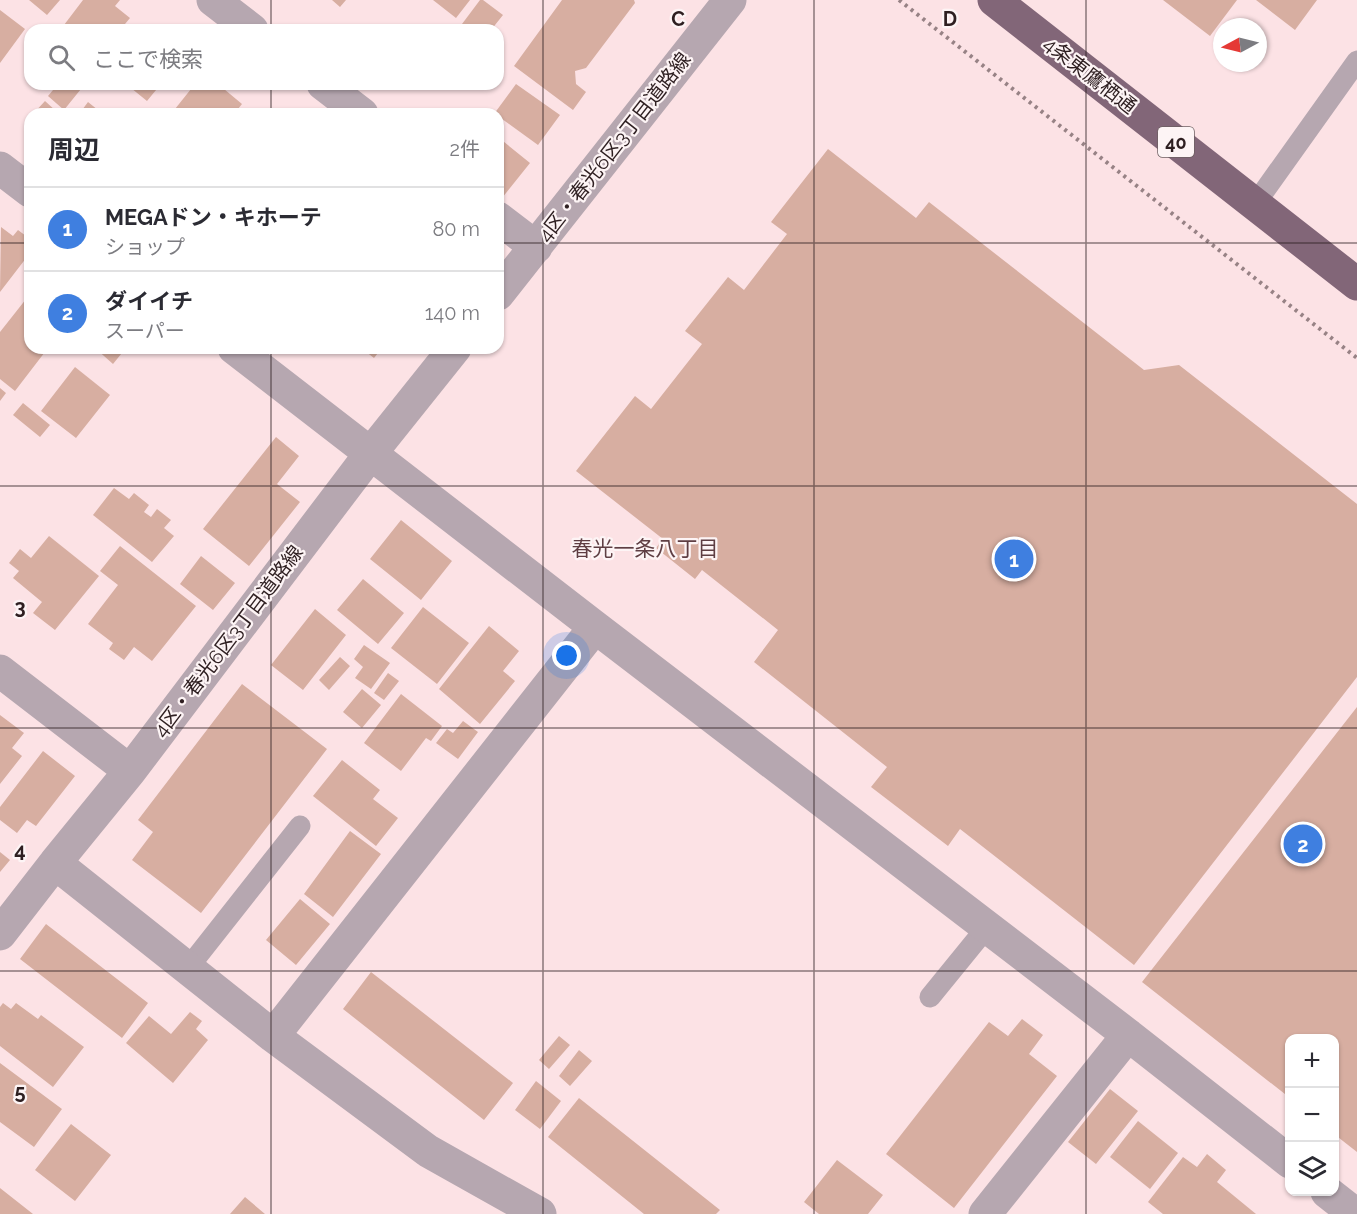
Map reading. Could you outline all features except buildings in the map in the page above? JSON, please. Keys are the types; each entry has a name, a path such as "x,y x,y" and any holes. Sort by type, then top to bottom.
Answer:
{"highway":[{"name":"4条東鷹栖通","path":"994,0 1357,284"}],"street":[{"path":"213,0 244,24"},
{"name":"4区・春光6区3丁目道路線","path":"504,287 730,0"},
{"path":"331,90 354,108"},
{"path":"0,168 24,186"},
{"path":"504,223 536,247"},
{"path":"242,354 1285,1158"},
{"name":"4区・春光6区3丁目道路線","path":"3,924 130,771 450,354"},
{"path":"273,1036 595,627"},
{"path":"0,671 130,771"},
{"path":"55,863 273,1036 428,1151 540,1214"},
{"path":"985,1214 1128,1035"},
{"path":"1333,1196 1355,1214"}],"lane":[{"path":"1255,204 1357,62"},
{"path":"188,968 300,826"},
{"path":"930,997 987,927"}],"path":[{"path":"899,0 1357,358"}],"place":[{"name":"MEGAドン・キホーテ","path":"1014,559"},
{"name":"ダイイチ","path":"1303,844"}],"district":[{"name":"春光一条八丁目","path":"645,548"}]}
